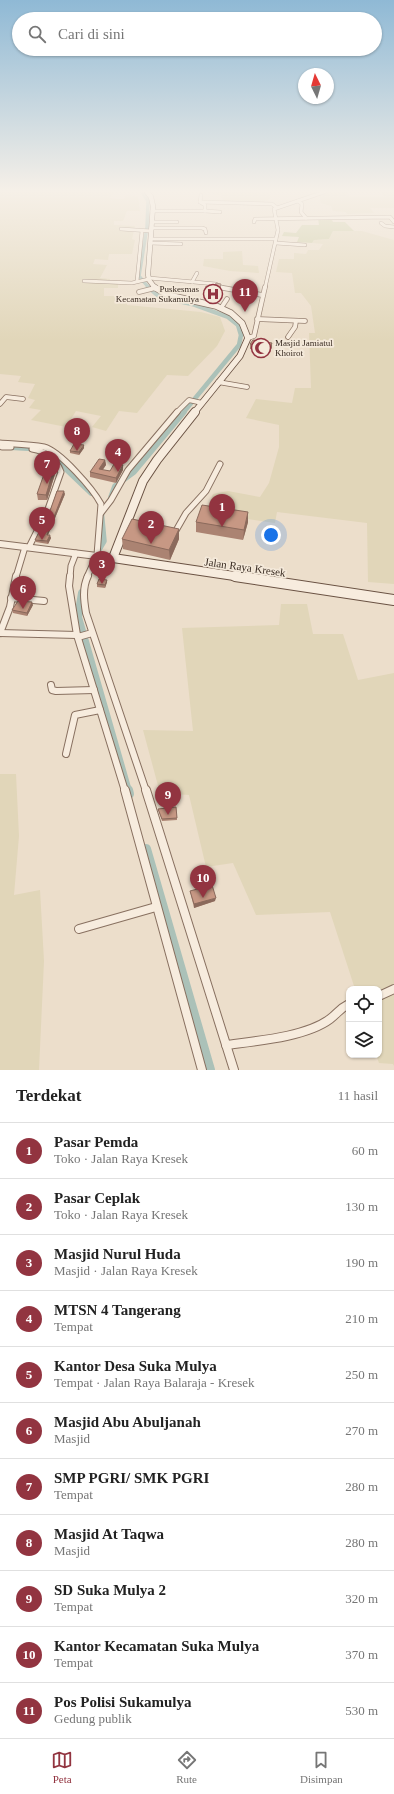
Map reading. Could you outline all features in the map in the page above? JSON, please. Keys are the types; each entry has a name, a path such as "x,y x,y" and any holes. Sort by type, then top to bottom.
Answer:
{"main road":[{"path":"113,558 143,481 218,382 240,356 248,338 246,328 240,319 221,308 172,296 154,288 147,279 150,242"},
{"name":"Jalan Raya Kresek","path":"113,558 394,600"}],"street":[{"path":"137,281 142,242"},
{"path":"160,242 181,244"},
{"path":"248,338 254,336 258,326 262,295 276,242"},
{"path":"283,242 305,245"},
{"path":"192,282 197,273"},
{"path":"84,280 129,283 147,279 210,282 216,284 218,288 262,295"},
{"path":"139,292 154,288"},
{"path":"221,308 227,299"},
{"path":"258,320 305,321"},
{"path":"288,337 295,327 296,321"},
{"path":"218,382 247,387"},
{"path":"0,404 6,397 23,399"},
{"path":"101,514 111,500 128,470 183,405 188,400 202,403"},
{"path":"1,445 42,446 54,453 98,498 101,514 95,555 86,576 84,587 86,613 83,635 159,830 234,1070"},
{"path":"1,445 42,451 50,456 61,470 48,509 27,547 14,582 11,598 0,633 83,635"},
{"path":"174,534 186,513 206,491 220,464"},
{"name":"Jalan Raya Kresek","path":"0,544 113,558"},
{"path":"79,553 70,572 69,586 83,635 94,690 131,812 202,1070"},
{"path":"11,598 44,601"},
{"path":"51,685 52,690 56,692 94,690"},
{"path":"66,754 75,714 100,710"},
{"path":"79,929 156,906"},
{"path":"382,995 394,989"},
{"path":"226,1045 273,1039 310,1030 330,1019 338,1010 346,1006"}],"shaded area":[{"path":"0,242 135,242 132,254 109,254 108,260 95,259 93,264 107,265 100,278 110,279 109,282 118,283 118,288 104,288 104,296 126,296 127,305 201,312 220,317 225,331 217,346 188,376 167,375 137,413 119,411 106,431 92,427 101,416 76,411 66,427 31,420 41,410 29,408 35,400 28,398 35,384 18,382 21,376 0,374"},
{"path":"394,242 394,584 368,582 367,523 277,512 275,523 205,513 213,494 228,491 260,497 269,483 279,447 279,425 246,418 256,399 292,403 295,388 311,388 309,333 315,333 311,306 301,293 295,293 292,273 276,272 279,259 294,259 294,253 306,254 308,250 319,250 323,244 312,243"},
{"path":"242,251 243,265 258,266 259,273 230,271 203,266 204,259 223,259 223,252"},
{"path":"281,604 307,604 313,634 343,634 358,680 394,673 394,1066 393,1064 379,1063 377,1058 382,1058 382,986 354,986 330,912 256,915 233,863 206,867 189,795 160,793 143,730 193,731 182,628 279,625"},
{"path":"0,774 16,774 19,836 14,895 40,890 44,961 39,1070 0,1070"}],"building":[{"path":"216,283 221,284 218,292 204,291 206,286 214,287"},
{"path":"253,340 272,343 270,347 250,344"},
{"path":"74,444 84,445 79,452 70,451"},
{"path":"99,459 105,460 99,469 110,471 114,464 123,465 116,478 90,472"},
{"path":"48,463 54,463 55,465 46,495 37,494"},
{"path":"57,491 64,491 47,535 50,535 47,541 35,540 51,508"},
{"path":"202,505 248,512 244,530 196,522"},
{"path":"132,519 179,529 169,550 122,539"},
{"path":"99,579 107,580 105,585 97,584"},
{"path":"18,601 32,602 27,613 12,610"},
{"path":"176,807 177,818 162,819 158,809"},
{"path":"212,885 216,898 194,904 190,891"}],"waterway":[{"path":"145,242 139,276 149,287"},
{"path":"149,287 160,297 192,304 228,317 238,325 241,335 239,345 183,413"},
{"path":"111,497 115,486 134,472 184,412"},
{"path":"6,447 41,449 47,451 91,493"},
{"path":"97,553 104,541 101,509"},
{"path":"82,593 78,617 128,791"},
{"path":"128,790 129,794"},
{"path":"146,849 210,1070"}],"place":[{"name":"Puskesmas Kecamatan Sukamulya","path":"213,294"},
{"name":"Pos Polisi Sukamulya","path":"245,312"},
{"name":"Masjid Jamiatul Khoirot","path":"261,348"},
{"name":"Masjid At Taqwa","path":"77,451"},
{"name":"MTSN 4 Tangerang","path":"118,472"},
{"name":"SMP PGRI/ SMK PGRI","path":"47,484"},
{"name":"Pasar Pemda","path":"222,527"},
{"name":"Kantor Desa Suka Mulya","path":"42,540"},
{"name":"Pasar Ceplak","path":"151,544"},
{"name":"Masjid Nurul Huda","path":"102,584"},
{"name":"Masjid Abu Abuljanah","path":"23,609"},
{"name":"SD Suka Mulya 2","path":"168,815"},
{"name":"Kantor Kecamatan Suka Mulya","path":"203,898"}]}
